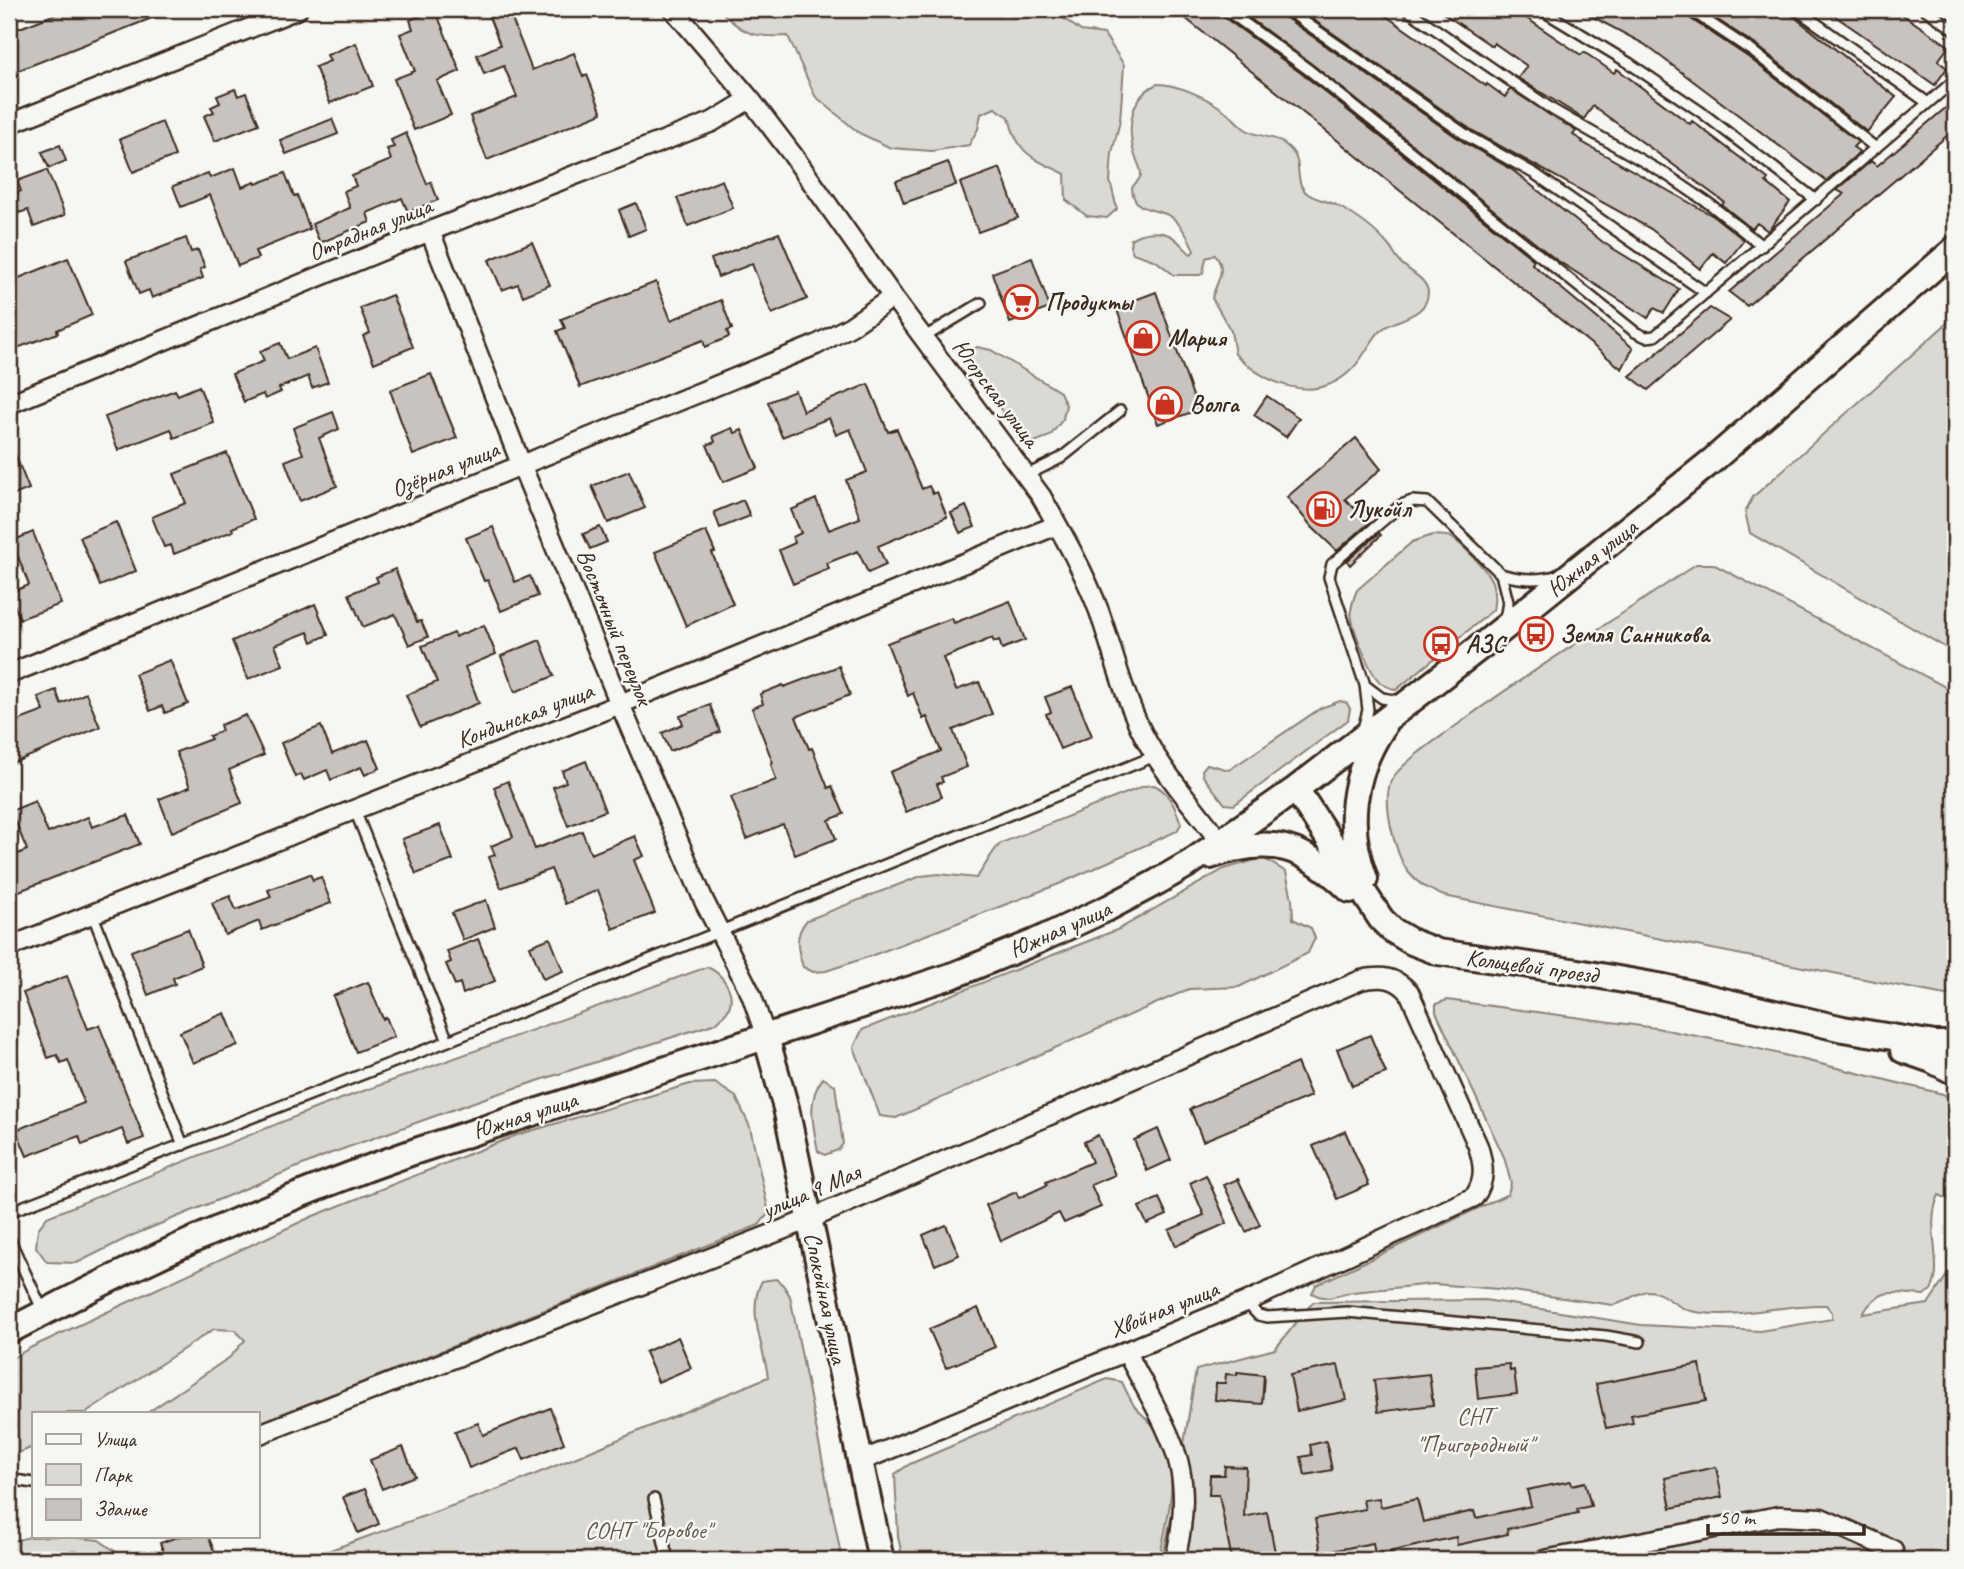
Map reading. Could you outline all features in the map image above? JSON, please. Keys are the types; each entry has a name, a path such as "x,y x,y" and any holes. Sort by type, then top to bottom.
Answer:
{"main road":[{"name":"Южная улица","path":"9,1331 167,1251 328,1182 954,975 1108,908 1189,863 1352,747 1580,568 1713,460 1955,249"},
{"path":"1381,919 1358,861 1353,815 1356,792 1366,759 1392,715"},
{"name":"Кольцевой проезд","path":"1296,789 1381,919 1392,930 1412,942 1438,952 1664,987 1843,1029 1935,1044 1955,1044"},
{"path":"1189,863 1235,848 1255,844 1276,845 1302,853 1325,866 1381,919"},
{"name":"Кольцевой проезд","path":"1843,1029 1932,1059 1955,1072"},
{"name":"Спокойная улица","path":"766,1037 786,1108 881,1560"}],"street":[{"path":"9,124 299,9"},
{"name":"Югорская улица","path":"673,9 750,99 792,154 923,338 1027,475 1057,525 1098,608 1131,708 1155,756 1220,842"},
{"name":"Отрадная улица","path":"9,404 430,231 712,122 750,99"},
{"name":"Восточный переулок","path":"430,231 521,464 620,704 720,932 751,995 766,1037"},
{"name":"Озёрная улица","path":"9,674 816,345 851,326 893,297"},
{"name":"Кондинская улица","path":"9,947 620,704 1057,525"},
{"name":"Хвойная улица","path":"861,1461 1246,1302 1474,1197 1483,1177 1478,1146 1409,992 1391,978 1378,977"},
{"name":"улица 9 Мая","path":"259,1434 810,1219 1361,980 1378,977"},
{"path":"1125,1351 1174,1447 1180,1468 1183,1500 1175,1560"},
{"path":"1544,1560 1779,1516 1821,1518 1894,1550"}],"lane":[{"path":"1225,9 1309,70 1635,332 1646,337 1655,336 1955,80"},
{"path":"1286,9 1469,137 1535,174 1706,293"},
{"path":"1406,9 1553,110 1667,175 1711,205 1762,246"},
{"path":"1540,9 1629,63 1702,112 1816,200"},
{"path":"1689,9 1752,51 1876,148"},
{"path":"1796,9 1928,103"},
{"path":"1925,9 1955,30"},
{"path":"923,338 981,303"},
{"path":"1027,475 1061,458 1120,411"},
{"path":"1352,747 1365,726 1368,701 1329,577 1332,564 1401,505 1412,501 1427,502 1501,574 1515,579 1554,577 1580,568"},
{"path":"1501,574 1508,603 1501,631"},
{"path":"1365,685 1374,694 1387,700 1395,702 1414,698"},
{"path":"9,1212 448,1041 1155,756"},
{"path":"355,808 448,1041"},
{"path":"92,914 183,1145"},
{"path":"9,1238 43,1312"},
{"path":"1246,1302 1258,1315 1267,1317 1347,1312 1606,1336 1640,1342"},
{"path":"9,1479 32,1483"},
{"path":"654,1499 668,1560"}],"green space":[{"path":"719,9 1051,9 1081,31 1104,34 1124,65 1120,121 1112,153 1110,181 1117,209 1107,218 1087,216 1066,200 1065,174 1028,154 1017,140 1009,117 995,108 981,114 978,129 969,145 932,151 891,148 859,133 815,96 788,36 749,33"},
{"path":"1157,84 1174,86 1202,97 1225,111 1245,129 1286,145 1295,156 1299,179 1308,194 1338,206 1365,223 1383,239 1400,262 1425,284 1428,293 1422,308 1380,331 1353,369 1334,382 1319,387 1304,389 1289,386 1260,374 1247,365 1235,354 1231,331 1212,298 1221,271 1215,255 1206,258 1203,273 1200,275 1174,275 1156,261 1133,253 1130,246 1131,239 1144,233 1155,232 1172,237 1191,254 1194,251 1176,221 1168,215 1139,205 1133,195 1132,188 1141,174 1132,143 1133,113 1141,96"},
{"path":"1955,316 1955,653 1750,533 1745,512 1753,497"},
{"path":"977,347 991,350 1060,392 1066,405 1063,419 1050,436 1032,443 1017,435 970,361 970,352"},
{"path":"1433,535 1448,536 1455,540 1485,571 1494,589 1493,610 1396,690 1377,678 1358,638 1351,611 1357,590 1412,542"},
{"path":"1696,564 1713,564 1955,692 1955,994 1945,995 1444,896 1421,884 1404,865 1394,840 1388,811 1390,785 1401,768 1493,699"},
{"path":"1340,701 1347,703 1350,709 1348,720 1234,805 1225,804 1203,776 1202,770 1207,764 1229,770 1321,708"},
{"path":"1154,785 1168,796 1174,807 1181,824 1177,831 1059,884 868,957 826,971 813,972 803,967 798,942 800,931 807,920 921,876 939,874 976,878 1001,843 1144,786"},
{"path":"1263,858 1286,872 1293,919 1311,928 1315,938 1308,953 1239,987 1189,989 896,1118 880,1116 854,1047 862,1030 1119,929 1224,869"},
{"path":"707,967 723,979 731,997 728,1010 716,1023 488,1097 329,1154 131,1236 77,1263 47,1262 36,1247 38,1229 47,1217 319,1107"},
{"name":"СНТ \"Пригородный\"","path":"1447,1000 1656,1028 1747,1046 1943,1094 1955,1102 1955,1217 1951,1200 1939,1195 1933,1219 1936,1268 1932,1288 1924,1295 1882,1295 1869,1305 1863,1314 1928,1304 1951,1269 1955,1269 1955,1560 1162,1560 1196,1370 1275,1349 1313,1302 1485,1300 1641,1325 1760,1331 1832,1319 1832,1312 1826,1305 1707,1314 1685,1309 1659,1294 1648,1291 1613,1305 1498,1289 1433,1284 1353,1292 1329,1298 1312,1293 1316,1285 1508,1194 1511,1183 1504,1157 1436,1012 1436,1004"},
{"path":"823,1078 835,1085 843,1144 838,1150 825,1155 818,1151 812,1113 814,1095"},
{"path":"715,1083 736,1097 750,1127 769,1213 759,1225 259,1423 259,1412 148,1412 230,1357 245,1340 235,1330 214,1329 88,1412 32,1412 32,1447 9,1457 9,1360 32,1347 311,1217 517,1135 690,1084"},
{"name":"СОНТ \"Боровое\"","path":"776,1279 790,1296 842,1560 303,1560 512,1484 768,1377 756,1304 762,1281"},
{"path":"1107,1379 1122,1382 1135,1407 1156,1429 1166,1446 1170,1460 1171,1488 1159,1560 903,1560 898,1536 895,1474 910,1464"},
{"path":"30,1537 99,1540 127,1560 9,1560 9,1542"}],"building":[{"path":"69,9 175,9 9,74 9,32"},
{"path":"435,9 460,71 437,81 451,115 414,130 394,79 415,71 400,34 413,29 410,20"},
{"path":"486,9 508,9 532,70 574,53 583,77 587,75 602,113 487,160 470,116 517,97 504,66 484,74 477,55 500,45"},
{"path":"1174,9 1218,9 1221,15 1305,76 1534,260 1532,264 1633,348 1622,369"},
{"path":"1237,9 1279,9 1282,15 1465,143 1511,169 1604,243 1679,289 1664,313 1654,308 1648,318 1555,259 1313,65"},
{"path":"1298,9 1376,9 1486,86 1487,84 1505,97 1510,89 1576,131 1573,135 1582,142 1715,217 1744,240 1726,263 1713,253 1700,269 1651,229 1473,131"},
{"path":"1437,9 1513,9 1581,55 1584,52 1614,73 1617,69 1690,124 1692,121 1768,179 1766,182 1790,202 1768,231 1757,223 1752,229 1722,205 1724,202 1593,106 1584,119 1518,78 1527,66"},
{"path":"1578,9 1682,9 1685,15 1748,57 1858,142 1853,147 1860,152 1826,181 1644,44"},
{"path":"1701,9 1789,9 1792,15 1896,97 1867,132 1756,45"},
{"path":"1825,9 1894,9 1949,46 1938,61 1947,68 1935,85"},
{"path":"356,43 373,86 330,103 315,67 330,61 327,55"},
{"path":"235,89 238,96 246,93 259,124 215,141 204,116 214,112 211,107 220,103 217,96"},
{"path":"1955,100 1955,129 1747,306 1729,292 1844,194 1837,190 1871,161 1877,166"},
{"path":"332,119 338,134 286,154 280,140"},
{"path":"162,122 175,156 133,172 120,139"},
{"path":"406,133 427,184 431,182 438,200 408,212 402,198 367,213 370,222 320,243 312,224 350,208 344,191 356,186 352,176 391,160 387,149 394,147 391,140"},
{"path":"60,145 66,161 49,168 42,152"},
{"path":"948,162 956,185 904,203 896,181"},
{"path":"235,168 242,187 285,173 310,229 255,251 258,258 238,266 210,195 181,207 173,186 208,173 210,178"},
{"path":"1000,168 1018,218 978,232 960,183"},
{"path":"47,170 65,215 34,227 28,210 19,213 12,195 21,191 17,181"},
{"path":"722,180 733,208 688,226 677,198"},
{"path":"636,203 646,229 629,236 619,210"},
{"path":"779,233 807,299 772,314 752,264 718,277 711,259"},
{"path":"186,238 191,252 198,250 205,267 200,269 203,278 152,298 149,290 139,294 126,261"},
{"path":"532,242 550,285 523,296 518,284 502,290 489,260"},
{"path":"68,258 92,315 57,330 58,333 17,348 13,338 9,340 9,282"},
{"path":"1032,258 1050,308 1010,323 992,273"},
{"path":"656,282 671,320 721,300 732,329 727,331 729,337 705,347 703,340 580,387 557,331 565,328 561,319"},
{"path":"1156,292 1198,410 1158,424 1116,307"},
{"path":"392,295 413,347 374,363 363,336 370,333 360,308"},
{"path":"1710,308 1730,320 1648,390 1630,376"},
{"path":"280,343 287,359 315,348 328,382 312,388 308,376 279,388 281,392 265,399 263,394 244,402 232,374 264,361 260,351"},
{"path":"431,374 457,438 413,455 390,390"},
{"path":"868,384 888,432 897,429 922,489 929,486 933,494 937,492 947,517 878,546 886,565 868,573 858,551 827,563 829,569 793,584 779,550 795,543 793,537 801,533 791,510 816,499 829,530 860,518 846,480 867,472 850,429 836,435 829,418 782,437 768,402 795,391 803,411"},
{"path":"199,386 214,423 174,438 171,429 118,450 105,417 175,390 178,395"},
{"path":"1267,396 1299,418 1286,437 1254,415"},
{"path":"333,412 339,429 319,438 337,486 300,501 285,461 303,454 293,428"},
{"path":"732,428 735,433 742,430 758,468 723,482 707,445 715,442 713,436"},
{"path":"1356,438 1381,469 1345,499 1369,523 1337,551 1287,497"},
{"path":"9,439 29,489 9,497"},
{"path":"227,453 254,519 232,528 233,531 174,554 171,545 164,547 152,517 186,503 174,474"},
{"path":"629,471 645,508 608,523 592,486"},
{"path":"743,500 750,516 720,528 714,512"},
{"path":"966,506 975,527 960,533 951,513"},
{"path":"116,522 136,571 100,586 80,537"},
{"path":"493,527 515,582 530,576 538,596 501,611 488,580 484,581 466,538"},
{"path":"600,527 607,542 590,549 583,534"},
{"path":"706,531 733,604 686,626 655,552"},
{"path":"33,532 61,604 20,619 9,593 29,585 12,541"},
{"path":"1379,533 1381,535 1350,565 1347,561"},
{"path":"395,569 417,622 421,621 428,637 409,645 395,614 363,627 349,594 378,582 376,577"},
{"path":"1010,601 1025,640 1002,649 999,640 994,642 992,638 943,658 956,690 979,682 992,714 953,730 967,767 941,777 943,782 937,784 942,797 906,812 890,772 941,751 927,717 923,719 913,693 908,696 887,643 952,618 954,623"},
{"path":"315,604 328,635 312,642 308,632 275,645 283,665 248,679 232,641"},
{"path":"484,625 496,654 465,667 479,703 420,727 406,695 437,682 422,646"},
{"path":"540,640 554,676 515,692 501,656"},
{"path":"170,660 188,704 165,713 162,706 150,711 135,674"},
{"path":"839,666 850,695 796,717 828,788 832,786 844,814 829,820 836,839 795,855 783,824 747,839 731,797 776,780 771,764 773,763 752,708 763,704 760,694"},
{"path":"1072,687 1092,736 1060,749 1046,714 1051,712 1045,697"},
{"path":"56,690 61,704 86,693 100,727 13,763 9,753 9,732 15,729 12,723 44,711 38,697"},
{"path":"710,705 720,732 670,751 662,733 683,724 680,716"},
{"path":"246,715 264,755 229,770 242,803 172,832 159,799 190,787 176,752 211,739 209,736 222,731 220,725"},
{"path":"321,726 332,754 368,740 380,768 365,775 361,767 331,780 327,770 304,780 301,774 295,777 281,743"},
{"path":"586,761 605,811 568,826 553,787 566,782 562,771"},
{"path":"508,781 535,849 582,831 591,854 635,836 644,856 634,860 655,913 613,929 598,890 565,904 551,869 501,888 489,857 495,855 491,846 513,837 494,787"},
{"path":"35,801 48,833 88,817 92,827 128,815 140,844 9,895 9,858 27,850 11,811"},
{"path":"440,825 453,860 416,874 402,839"},
{"path":"310,874 313,880 321,877 331,903 262,930 259,921 225,935 212,903 230,896 236,910 271,897 268,890"},
{"path":"486,900 495,927 463,940 452,913"},
{"path":"188,929 202,966 173,978 175,984 148,995 131,951"},
{"path":"550,938 563,971 543,979 530,946"},
{"path":"478,939 495,981 463,994 460,983 455,985 446,964 451,962 447,951"},
{"path":"67,976 88,1029 99,1025 144,1138 128,1144 122,1129 82,1145 79,1136 27,1156 16,1130 84,1103 68,1060 61,1063 57,1055 48,1058 23,993"},
{"path":"368,982 383,1019 386,1017 394,1037 356,1052 333,996"},
{"path":"225,1013 238,1045 193,1063 180,1032"},
{"path":"1370,1035 1386,1073 1352,1086 1337,1049"},
{"path":"1297,1063 1311,1096 1203,1141 1190,1109"},
{"path":"1158,1129 1171,1160 1147,1171 1134,1140"},
{"path":"1345,1131 1369,1185 1337,1199 1313,1146"},
{"path":"1098,1135 1115,1175 1091,1185 1101,1207 1064,1223 1059,1213 1001,1241 986,1205 1016,1192 1019,1198 1047,1185 1046,1182 1092,1162 1084,1142"},
{"path":"1206,1175 1227,1223 1176,1246 1169,1230 1204,1215 1190,1183"},
{"path":"1238,1179 1260,1225 1246,1232 1224,1185"},
{"path":"1159,1198 1167,1215 1147,1224 1139,1207"},
{"path":"946,1225 959,1255 935,1265 923,1235"},
{"path":"978,1308 995,1347 946,1368 929,1329"},
{"path":"678,1337 691,1368 658,1382 645,1352"},
{"path":"1509,1364 1510,1371 1514,1370 1517,1394 1478,1399 1475,1367"},
{"path":"1700,1364 1706,1401 1631,1415 1633,1423 1606,1428 1596,1384"},
{"path":"1338,1365 1346,1400 1297,1411 1290,1375"},
{"path":"1237,1372 1264,1375 1262,1404 1215,1400 1216,1383 1225,1383 1226,1374 1237,1375"},
{"path":"1429,1374 1433,1405 1378,1412 1374,1380"},
{"path":"550,1408 564,1443 524,1460 519,1448 469,1468 455,1432 478,1423 483,1435"},
{"path":"1326,1441 1332,1470 1305,1475 1301,1457 1312,1455 1310,1445"},
{"path":"403,1447 415,1476 382,1489 370,1460"},
{"path":"1225,1466 1246,1467 1244,1517 1267,1512 1276,1557 1232,1560 1219,1495 1209,1495 1210,1475 1224,1475"},
{"path":"1716,1467 1722,1497 1671,1508 1665,1478"},
{"path":"1571,1481 1572,1485 1585,1482 1591,1506 1577,1509 1578,1513 1507,1529 1508,1534 1457,1545 1456,1537 1375,1555 1373,1543 1321,1553 1315,1519 1365,1509 1363,1500 1379,1498 1381,1507 1417,1499 1423,1522 1474,1511 1476,1518 1531,1506 1527,1490"},
{"path":"365,1489 379,1524 358,1533 343,1497"},
{"path":"174,1538 209,1538 218,1560 167,1560 160,1543"}],"place":[{"name":"Продукты","path":"1021,302"},
{"name":"Мария","path":"1143,338"},
{"name":"Волга","path":"1165,404"},
{"name":"Лукойл","path":"1324,509"},
{"name":"Земля Санникова","path":"1536,634"},
{"name":"АЗС","path":"1441,644"}]}
